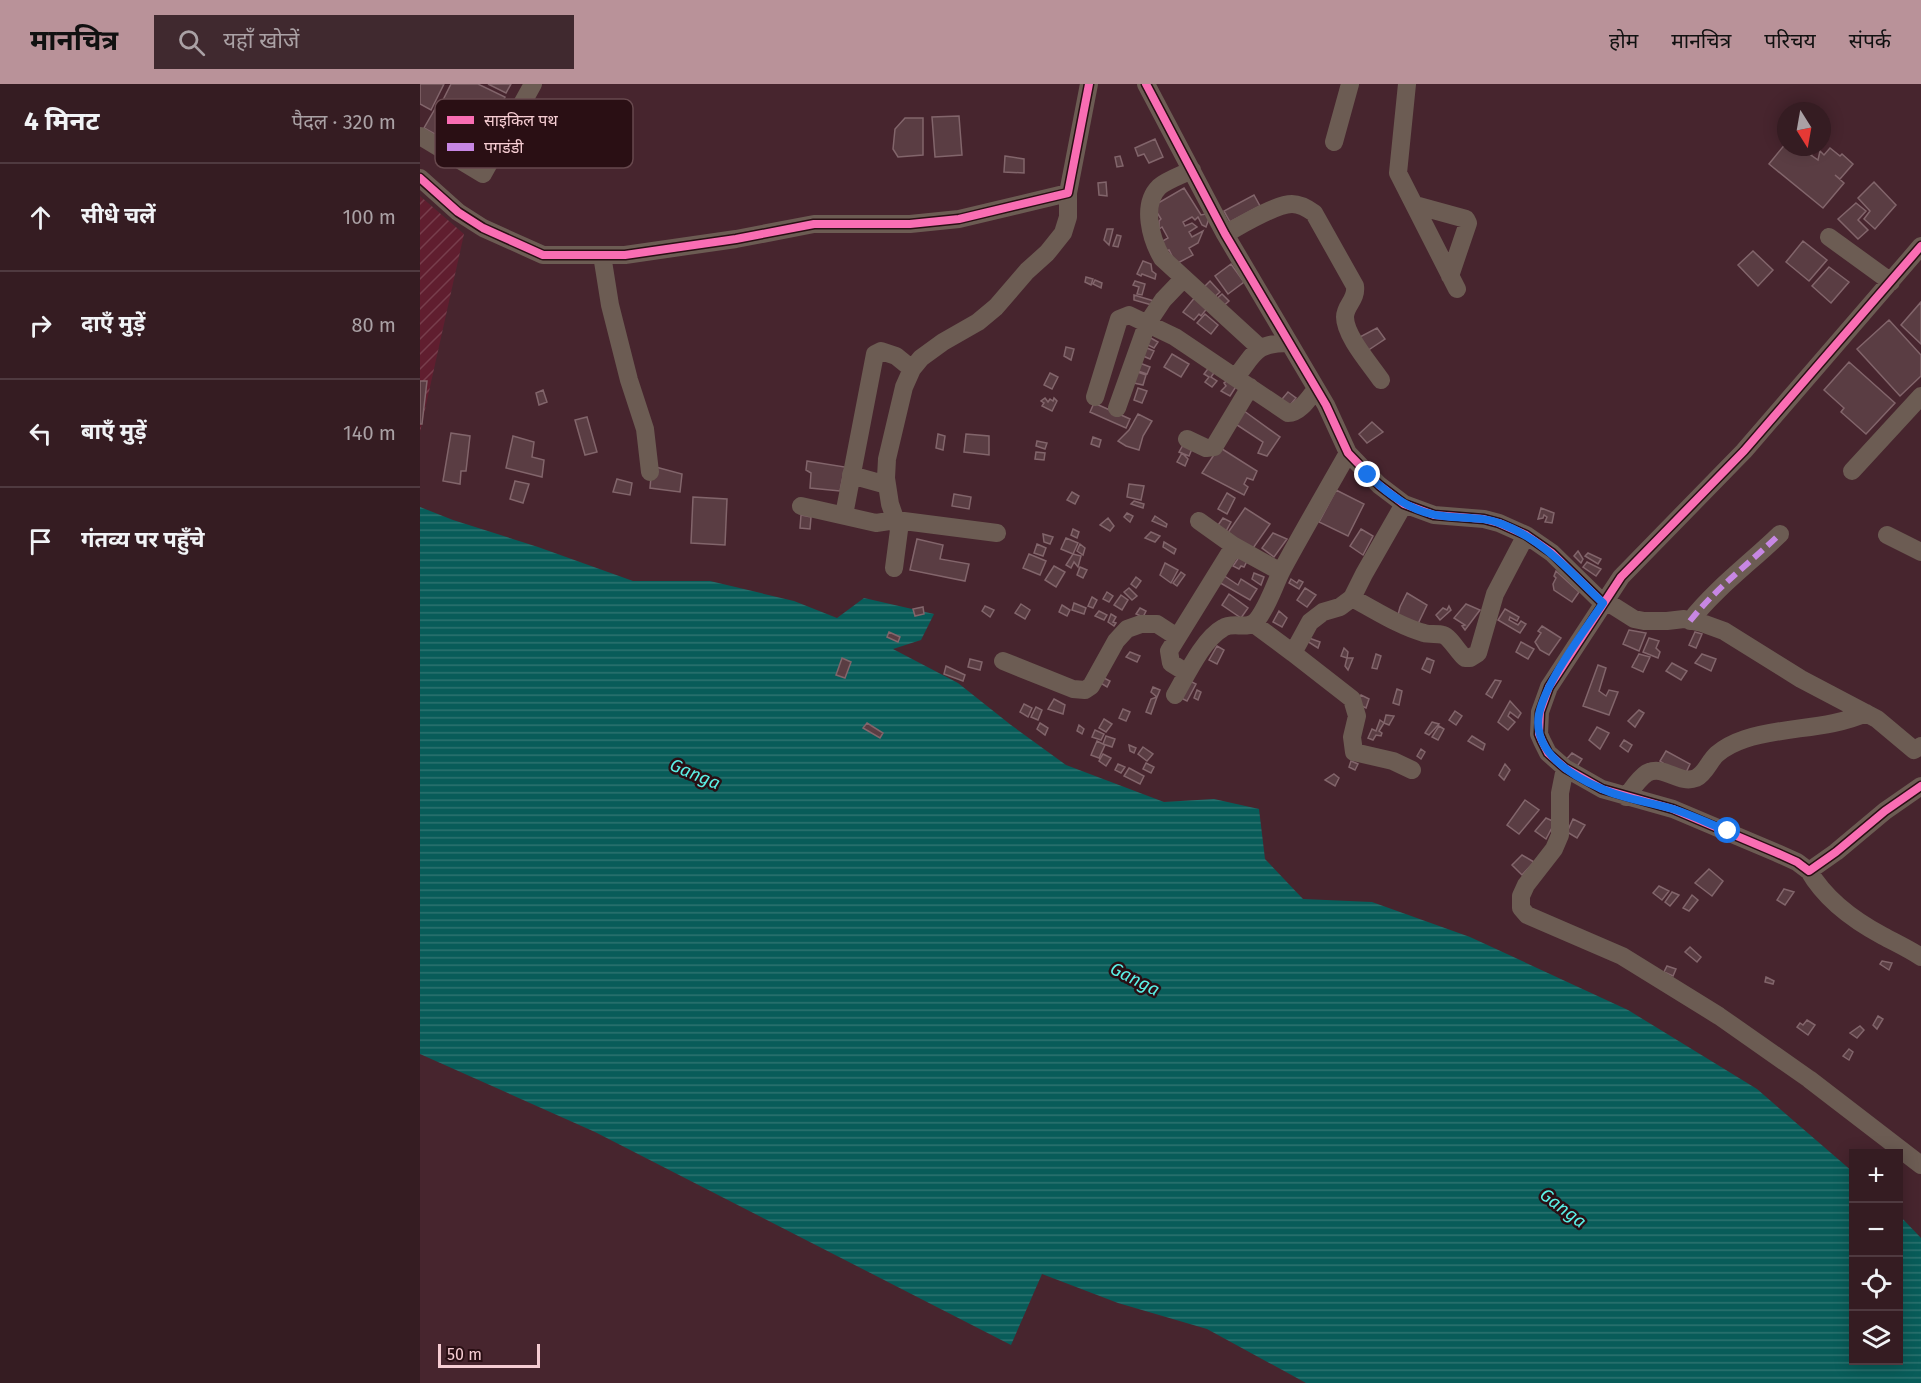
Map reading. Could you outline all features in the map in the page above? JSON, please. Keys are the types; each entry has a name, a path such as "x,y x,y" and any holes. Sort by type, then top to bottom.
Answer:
{"street":[{"path":"524,99 532,84"},
{"path":"894,568 899,530 890,504 887,459 904,387 912,369 921,358 978,322 996,307 1063,233 1068,217 1068,192 1089,84"},
{"path":"1146,84 1225,234 1317,389 1348,453 1378,485 1404,504 1434,515 1492,521 1526,535 1552,553 1604,602 1634,619 1690,621 1724,631 1801,679 1877,719 1919,752"},
{"path":"1334,142 1350,84"},
{"path":"1407,84 1398,173 1453,283 1468,223 1466,219 1458,216 1415,205"},
{"path":"420,136 435,145"},
{"path":"473,168 483,174 486,168"},
{"path":"1192,170 1160,186 1152,197 1149,210 1156,248 1162,258 1259,347"},
{"path":"420,178 458,212 483,228 543,255 626,255 736,239 814,224 910,224 959,219 1068,192"},
{"path":"1225,234 1277,208 1290,204 1304,206 1314,213 1355,286 1354,298 1345,317 1351,335 1381,380"},
{"path":"1829,237 1890,282"},
{"path":"1921,246 1744,451 1621,577 1549,687 1538,722 1542,741 1548,753 1565,768 1602,789 1673,809 1797,862 1809,871 1837,905 1882,935 1921,957"},
{"path":"602,255 610,305 623,359 645,429 650,472"},
{"path":"1117,408 1147,324 1184,278"},
{"path":"1095,397 1119,319 1129,315 1175,337 1288,413 1299,409 1317,389"},
{"path":"1187,440 1206,448 1214,447 1259,347 1273,343 1289,343"},
{"path":"844,515 875,354 882,351 896,356 912,369"},
{"path":"1851,471 1921,396"},
{"path":"1175,695 1212,637 1222,628 1231,625 1254,624 1260,617 1281,572 1348,453"},
{"path":"851,475 887,485"},
{"path":"1293,653 1310,622 1323,612 1340,607 1352,598 1404,504"},
{"path":"801,506 876,523 896,520 997,533"},
{"path":"1199,521 1234,546 1281,572"},
{"path":"1690,621 1715,592 1736,576 1780,534"},
{"path":"1352,598 1403,625 1425,633 1443,635 1450,640 1462,656 1470,658 1478,653 1495,594 1526,535"},
{"path":"1887,535 1921,552"},
{"path":"1188,673 1174,666 1169,658 1169,651 1234,546"},
{"path":"1003,662 1073,689 1085,690 1091,686 1116,641 1127,628 1141,624 1157,624 1177,637"},
{"path":"1254,624 1352,699 1357,716 1352,737 1354,752 1393,761 1412,770"},
{"path":"1626,797 1645,774 1652,771 1661,771 1690,779 1702,773 1716,754 1732,744 1794,728 1834,723 1866,713"},
{"path":"1565,768 1560,793 1560,835 1554,849 1526,885 1521,896 1521,908 1527,915 1622,956 1719,1016 1809,1079 1921,1165"},
{"path":"1809,871 1836,852 1885,811 1921,786"}],"shaded area":[{"path":"420,196 464,234 420,432"}],"water":[{"name":"Ganga","path":"420,507 633,581 710,581 794,601 837,618 864,598 934,614 921,640 893,649 958,683 1066,765 1164,802 1214,799 1259,809 1265,859 1303,899 1372,902 1470,937 1628,1010 1757,1089 1849,1169 1849,1365 1903,1365 1903,1219 1921,1238 1921,1383 1306,1383 1207,1329 1118,1303 1042,1274 1011,1345 595,1132 420,1054"}],"building":[{"path":"420,84 444,84 431,110 420,104"},
{"path":"451,84 478,84 505,97 504,99 444,99"},
{"path":"488,84 511,84 506,93"},
{"path":"435,109 435,134 424,128"},
{"path":"959,116 962,155 935,157 932,117"},
{"path":"905,118 923,118 923,155 898,157 893,149 895,129"},
{"path":"1155,139 1163,157 1149,163 1144,154 1138,156 1135,148"},
{"path":"1831,149 1840,156 1842,154 1853,164 1840,179 1835,175 1844,183 1823,208 1769,164 1777,154 1777,156 1812,156 1818,160 1819,156 1831,156"},
{"path":"1005,156 1024,159 1024,173 1004,172"},
{"path":"1120,156 1123,166 1117,167 1115,157"},
{"path":"1106,182 1107,196 1099,195 1098,183"},
{"path":"1874,182 1896,205 1875,229 1864,219 1870,211 1858,198"},
{"path":"1184,188 1201,215 1211,213 1206,227 1202,225 1198,217 1195,220 1192,217 1183,222 1185,226 1192,223 1197,227 1189,232 1192,237 1203,231 1198,243 1189,248 1193,255 1176,264 1169,250 1166,251 1161,242 1168,238 1162,227 1159,229 1161,219 1153,206"},
{"path":"1254,195 1260,206 1230,222 1224,211"},
{"path":"1856,203 1866,211 1858,220 1868,230 1858,239 1838,219"},
{"path":"1107,229 1113,229 1109,245 1104,240"},
{"path":"1117,235 1121,236 1118,247 1113,246"},
{"path":"1803,241 1827,260 1809,281 1786,262"},
{"path":"1753,251 1773,270 1758,286 1738,265"},
{"path":"1143,261 1151,264 1152,271 1156,274 1155,279 1137,274"},
{"path":"1231,264 1244,282 1228,294 1215,276"},
{"path":"1829,267 1849,282 1831,303 1812,286"},
{"path":"1086,277 1093,279 1091,285 1085,282"},
{"path":"1095,280 1102,283 1101,288 1093,284"},
{"path":"1135,281 1145,284 1142,295 1137,294 1139,287 1133,285"},
{"path":"1210,281 1220,292 1212,299 1202,289"},
{"path":"1222,294 1229,301 1220,309 1213,302"},
{"path":"1134,295 1154,301 1152,305 1134,300"},
{"path":"1196,296 1209,306 1201,316 1199,314 1194,320 1183,312"},
{"path":"1921,302 1921,344 1901,325"},
{"path":"1205,314 1218,325 1211,334 1197,323"},
{"path":"1889,320 1921,355 1921,376 1900,396 1857,349"},
{"path":"1377,328 1385,339 1364,353 1356,339"},
{"path":"1149,337 1158,342 1154,348 1146,344"},
{"path":"1066,347 1074,349 1071,360 1064,356"},
{"path":"1147,348 1154,351 1150,359 1143,356"},
{"path":"1172,354 1189,364 1181,377 1164,367"},
{"path":"1137,362 1150,367 1147,374 1135,370"},
{"path":"1849,362 1895,403 1866,434 1841,412 1844,408 1824,390"},
{"path":"1210,366 1216,370 1211,377 1217,381 1212,387 1205,382 1209,377 1204,374"},
{"path":"1132,370 1146,375 1143,385 1129,382"},
{"path":"1050,373 1058,377 1052,389 1044,385"},
{"path":"1228,380 1237,385 1230,396 1221,391"},
{"path":"420,381 427,381 422,424 420,424"},
{"path":"1138,388 1147,391 1142,403 1134,400"},
{"path":"543,390 547,402 539,405 536,393"},
{"path":"1288,392 1296,398 1286,410 1277,405"},
{"path":"1045,398 1048,402 1050,399 1053,401 1054,398 1057,401 1052,411 1042,406 1044,403 1041,401"},
{"path":"1094,403 1130,419 1126,428 1090,412"},
{"path":"1240,408 1280,437 1267,456 1258,453 1263,442 1231,421"},
{"path":"1138,414 1152,421 1143,436 1139,450 1118,441 1129,430"},
{"path":"587,417 597,452 585,455 575,420"},
{"path":"1372,422 1383,432 1367,443 1359,434"},
{"path":"451,433 470,436 466,471 461,471 460,484 443,481"},
{"path":"938,434 945,436 943,450 936,448"},
{"path":"966,434 989,436 989,455 964,452"},
{"path":"513,436 534,442 532,457 544,460 542,477 506,468"},
{"path":"1093,437 1101,440 1099,447 1091,444"},
{"path":"1037,441 1047,443 1045,449 1036,446"},
{"path":"1183,445 1192,449 1189,456 1179,452"},
{"path":"1219,447 1257,471 1253,480 1247,478 1244,484 1248,487 1244,495 1202,473"},
{"path":"1036,452 1045,453 1044,460 1035,459"},
{"path":"1182,453 1188,459 1185,466 1177,462"},
{"path":"807,461 845,467 840,491 810,488 811,473 806,470"},
{"path":"652,466 682,474 680,492 650,488"},
{"path":"617,479 632,483 630,495 613,492"},
{"path":"515,481 529,484 523,503 510,499"},
{"path":"1129,484 1144,486 1141,500 1127,497"},
{"path":"1336,490 1364,504 1348,536 1319,522"},
{"path":"1072,492 1079,496 1075,504 1067,500"},
{"path":"1227,493 1235,498 1227,514 1218,509"},
{"path":"954,494 971,497 969,509 952,506"},
{"path":"693,497 727,499 725,545 691,543"},
{"path":"1134,501 1144,504 1143,508 1131,504"},
{"path":"1245,508 1270,524 1251,551 1227,534"},
{"path":"1541,508 1554,513 1552,523 1545,522 1547,517 1544,515 1543,518 1538,519"},
{"path":"1127,513 1133,516 1130,522 1124,517"},
{"path":"801,515 811,517 810,529 800,528"},
{"path":"1155,516 1167,524 1166,527 1152,521"},
{"path":"1108,518 1114,526 1110,531 1100,525"},
{"path":"1223,518 1231,522 1225,533 1216,528"},
{"path":"1073,529 1079,532 1077,538 1071,535"},
{"path":"1361,529 1373,536 1363,555 1350,546"},
{"path":"1151,532 1160,536 1155,542 1145,538"},
{"path":"1273,533 1287,539 1274,557 1262,548"},
{"path":"1043,534 1053,537 1050,544 1044,542"},
{"path":"1066,538 1078,543 1073,554 1061,549"},
{"path":"917,539 943,545 940,559 969,564 965,581 910,570"},
{"path":"1164,542 1176,549 1174,554 1163,547"},
{"path":"1037,544 1046,548 1043,556 1034,553"},
{"path":"1080,544 1085,548 1083,555 1077,551"},
{"path":"1578,551 1583,559 1581,563 1574,556"},
{"path":"1588,553 1601,559 1598,564 1585,556"},
{"path":"1029,554 1046,561 1040,575 1023,568"},
{"path":"1073,554 1081,556 1078,567 1074,562 1071,568 1066,565"},
{"path":"1239,557 1247,561 1244,567 1241,566 1239,569 1233,566"},
{"path":"1587,562 1601,569 1596,576 1583,567"},
{"path":"1165,563 1178,570 1171,583 1160,575"},
{"path":"1054,566 1065,572 1056,587 1045,580"},
{"path":"1080,567 1087,570 1083,578 1077,575"},
{"path":"1556,571 1579,592 1572,602 1554,590"},
{"path":"1181,572 1185,575 1177,586 1173,583"},
{"path":"1254,573 1264,577 1261,585 1252,579"},
{"path":"1223,575 1238,585 1241,579 1257,589 1250,600 1217,581"},
{"path":"1136,577 1141,581 1136,588 1131,584"},
{"path":"1291,579 1297,583 1299,580 1303,582 1299,589 1289,583"},
{"path":"1129,588 1137,596 1132,600 1124,592"},
{"path":"1305,588 1316,595 1307,607 1297,600"},
{"path":"1107,592 1113,596 1109,602 1103,599"},
{"path":"1407,593 1427,605 1416,628 1397,619"},
{"path":"1229,594 1248,608 1241,618 1222,605"},
{"path":"1121,595 1128,600 1122,610 1114,605"},
{"path":"1092,597 1097,600 1093,608 1088,606"},
{"path":"1074,603 1086,608 1084,614 1072,610"},
{"path":"1021,604 1030,610 1025,619 1015,613"},
{"path":"1466,604 1480,610 1465,630 1462,626 1465,625 1454,618"},
{"path":"1062,605 1070,610 1067,616 1059,612"},
{"path":"985,606 994,610 990,617 982,611"},
{"path":"1449,606 1451,610 1440,620 1436,615 1443,608 1447,610"},
{"path":"923,607 924,614 915,616 913,609"},
{"path":"1140,608 1146,611 1143,617 1136,614"},
{"path":"1505,609 1519,617 1517,621 1510,617 1509,620 1518,625 1521,621 1526,624 1520,633 1498,620"},
{"path":"1099,611 1107,615 1104,620 1095,616"},
{"path":"1279,611 1287,618 1282,627 1273,622"},
{"path":"1111,614 1116,617 1113,622 1116,623 1114,626 1108,622"},
{"path":"1542,626 1561,638 1549,655 1540,650 1535,642 1541,633 1538,631"},
{"path":"1629,630 1646,633 1639,651 1623,644"},
{"path":"889,632 900,637 898,642 887,637"},
{"path":"1695,632 1702,634 1696,648 1689,645"},
{"path":"1309,638 1320,642 1318,648 1307,641"},
{"path":"1649,638 1659,641 1656,648 1660,652 1658,658 1643,652"},
{"path":"1521,642 1534,649 1528,659 1516,652"},
{"path":"1217,646 1224,650 1217,664 1209,660"},
{"path":"1344,648 1348,652 1347,658 1341,656"},
{"path":"1130,652 1140,656 1137,662 1126,657"},
{"path":"1376,654 1381,656 1377,669 1372,668"},
{"path":"1639,654 1650,657 1643,672 1632,667"},
{"path":"1702,654 1716,659 1711,671 1695,663"},
{"path":"842,658 851,662 845,678 836,675"},
{"path":"1347,658 1353,658 1348,670 1345,666"},
{"path":"1427,658 1434,661 1430,673 1422,669"},
{"path":"970,659 982,662 980,670 968,667"},
{"path":"1672,663 1687,671 1681,680 1666,671"},
{"path":"1598,665 1606,668 1599,691 1606,696 1609,690 1618,692 1609,715 1583,706"},
{"path":"946,666 965,675 963,681 944,674"},
{"path":"1102,677 1110,681 1107,687 1099,682"},
{"path":"1188,680 1196,684 1187,701 1179,697"},
{"path":"1495,680 1501,681 1492,698 1486,694"},
{"path":"1153,687 1160,690 1157,697 1151,692"},
{"path":"1397,689 1402,691 1399,705 1393,703"},
{"path":"1197,690 1201,692 1198,700 1194,698"},
{"path":"1361,695 1369,699 1366,708 1355,703"},
{"path":"1157,697 1151,714 1146,712 1151,699"},
{"path":"1054,699 1065,705 1063,714 1048,709"},
{"path":"1510,701 1521,713 1518,718 1510,712 1508,716 1515,722 1508,730 1498,722"},
{"path":"1024,704 1032,708 1028,717 1020,712"},
{"path":"1036,707 1042,710 1038,720 1031,717"},
{"path":"1123,709 1130,712 1126,721 1119,718"},
{"path":"1639,710 1644,713 1635,727 1628,721"},
{"path":"1455,711 1462,716 1456,725 1449,720"},
{"path":"1386,715 1394,716 1389,725 1384,723"},
{"path":"1104,719 1112,724 1106,732 1099,728"},
{"path":"1380,720 1384,723 1379,731 1382,733 1381,736 1376,735 1373,740 1368,738 1372,729 1376,731"},
{"path":"1432,722 1439,724 1429,735 1425,733"},
{"path":"867,723 883,733 880,738 863,728"},
{"path":"1040,723 1048,728 1045,735 1037,729"},
{"path":"1079,725 1084,729 1082,734 1077,731"},
{"path":"1439,726 1444,729 1438,740 1432,737"},
{"path":"1597,727 1609,733 1600,749 1589,740"},
{"path":"1095,730 1104,734 1101,740 1092,737"},
{"path":"1106,736 1115,739 1112,747 1103,744"},
{"path":"1472,736 1485,744 1483,750 1468,741"},
{"path":"1624,740 1632,745 1628,752 1620,746"},
{"path":"1097,741 1105,745 1099,758 1091,755"},
{"path":"1129,745 1136,748 1134,753 1130,751"},
{"path":"1143,747 1153,754 1147,761 1138,754"},
{"path":"1421,749 1425,752 1421,759 1417,756"},
{"path":"1666,751 1690,764 1684,777 1660,761"},
{"path":"1572,753 1582,759 1574,771 1564,762"},
{"path":"1103,754 1111,758 1106,766 1099,761"},
{"path":"1351,761 1358,764 1355,770 1349,767"},
{"path":"1146,763 1154,767 1151,773 1143,769"},
{"path":"1118,764 1125,767 1121,773 1115,770"},
{"path":"1505,764 1510,770 1504,780 1499,775"},
{"path":"1129,768 1144,776 1140,784 1124,776"},
{"path":"1334,774 1339,778 1335,786 1325,780"},
{"path":"1525,800 1539,810 1519,834 1507,825"},
{"path":"1546,818 1555,822 1546,839 1535,831"},
{"path":"1573,819 1585,825 1577,838 1567,832"},
{"path":"1522,855 1534,862 1522,875 1512,865"},
{"path":"1709,869 1723,881 1712,896 1695,883"},
{"path":"1659,886 1669,891 1662,900 1653,893"},
{"path":"1784,889 1794,892 1785,905 1777,900"},
{"path":"1672,892 1679,895 1670,906 1665,902"},
{"path":"1692,895 1698,900 1689,911 1683,908"},
{"path":"1690,947 1701,957 1697,962 1685,952"},
{"path":"1882,961 1892,963 1889,970 1880,964"},
{"path":"1667,966 1676,969 1673,976 1664,972"},
{"path":"1766,977 1774,981 1773,984 1765,982"},
{"path":"1878,1016 1883,1019 1877,1029 1873,1025"},
{"path":"1807,1020 1815,1025 1808,1035 1797,1027 1800,1023 1803,1025"},
{"path":"1860,1026 1864,1030 1857,1038 1850,1033"},
{"path":"1849,1049 1853,1052 1849,1060 1843,1056"}],"marked path":[{"path":"1690,621 1722,587 1780,534"}],"cycle path":[{"path":"420,178 458,212 483,228 543,255 625,255 736,239 814,224 910,224 959,219 1068,193 1089,84"},
{"path":"1146,84 1225,234 1326,405 1348,453 1379,485 1404,504 1434,515 1484,519 1526,535 1552,553 1603,603"},
{"path":"1921,246 1744,451 1621,577 1549,687 1540,712 1539,734 1548,753 1565,768 1602,789 1673,809 1797,862 1809,871 1836,852 1885,811 1921,786"}],"route":[{"path":"1368,475 1404,504 1418,510 1444,517 1484,519 1526,535 1552,553 1603,603 1549,687 1538,722 1539,734 1548,753 1565,768 1602,789 1673,809 1728,831"}]}
